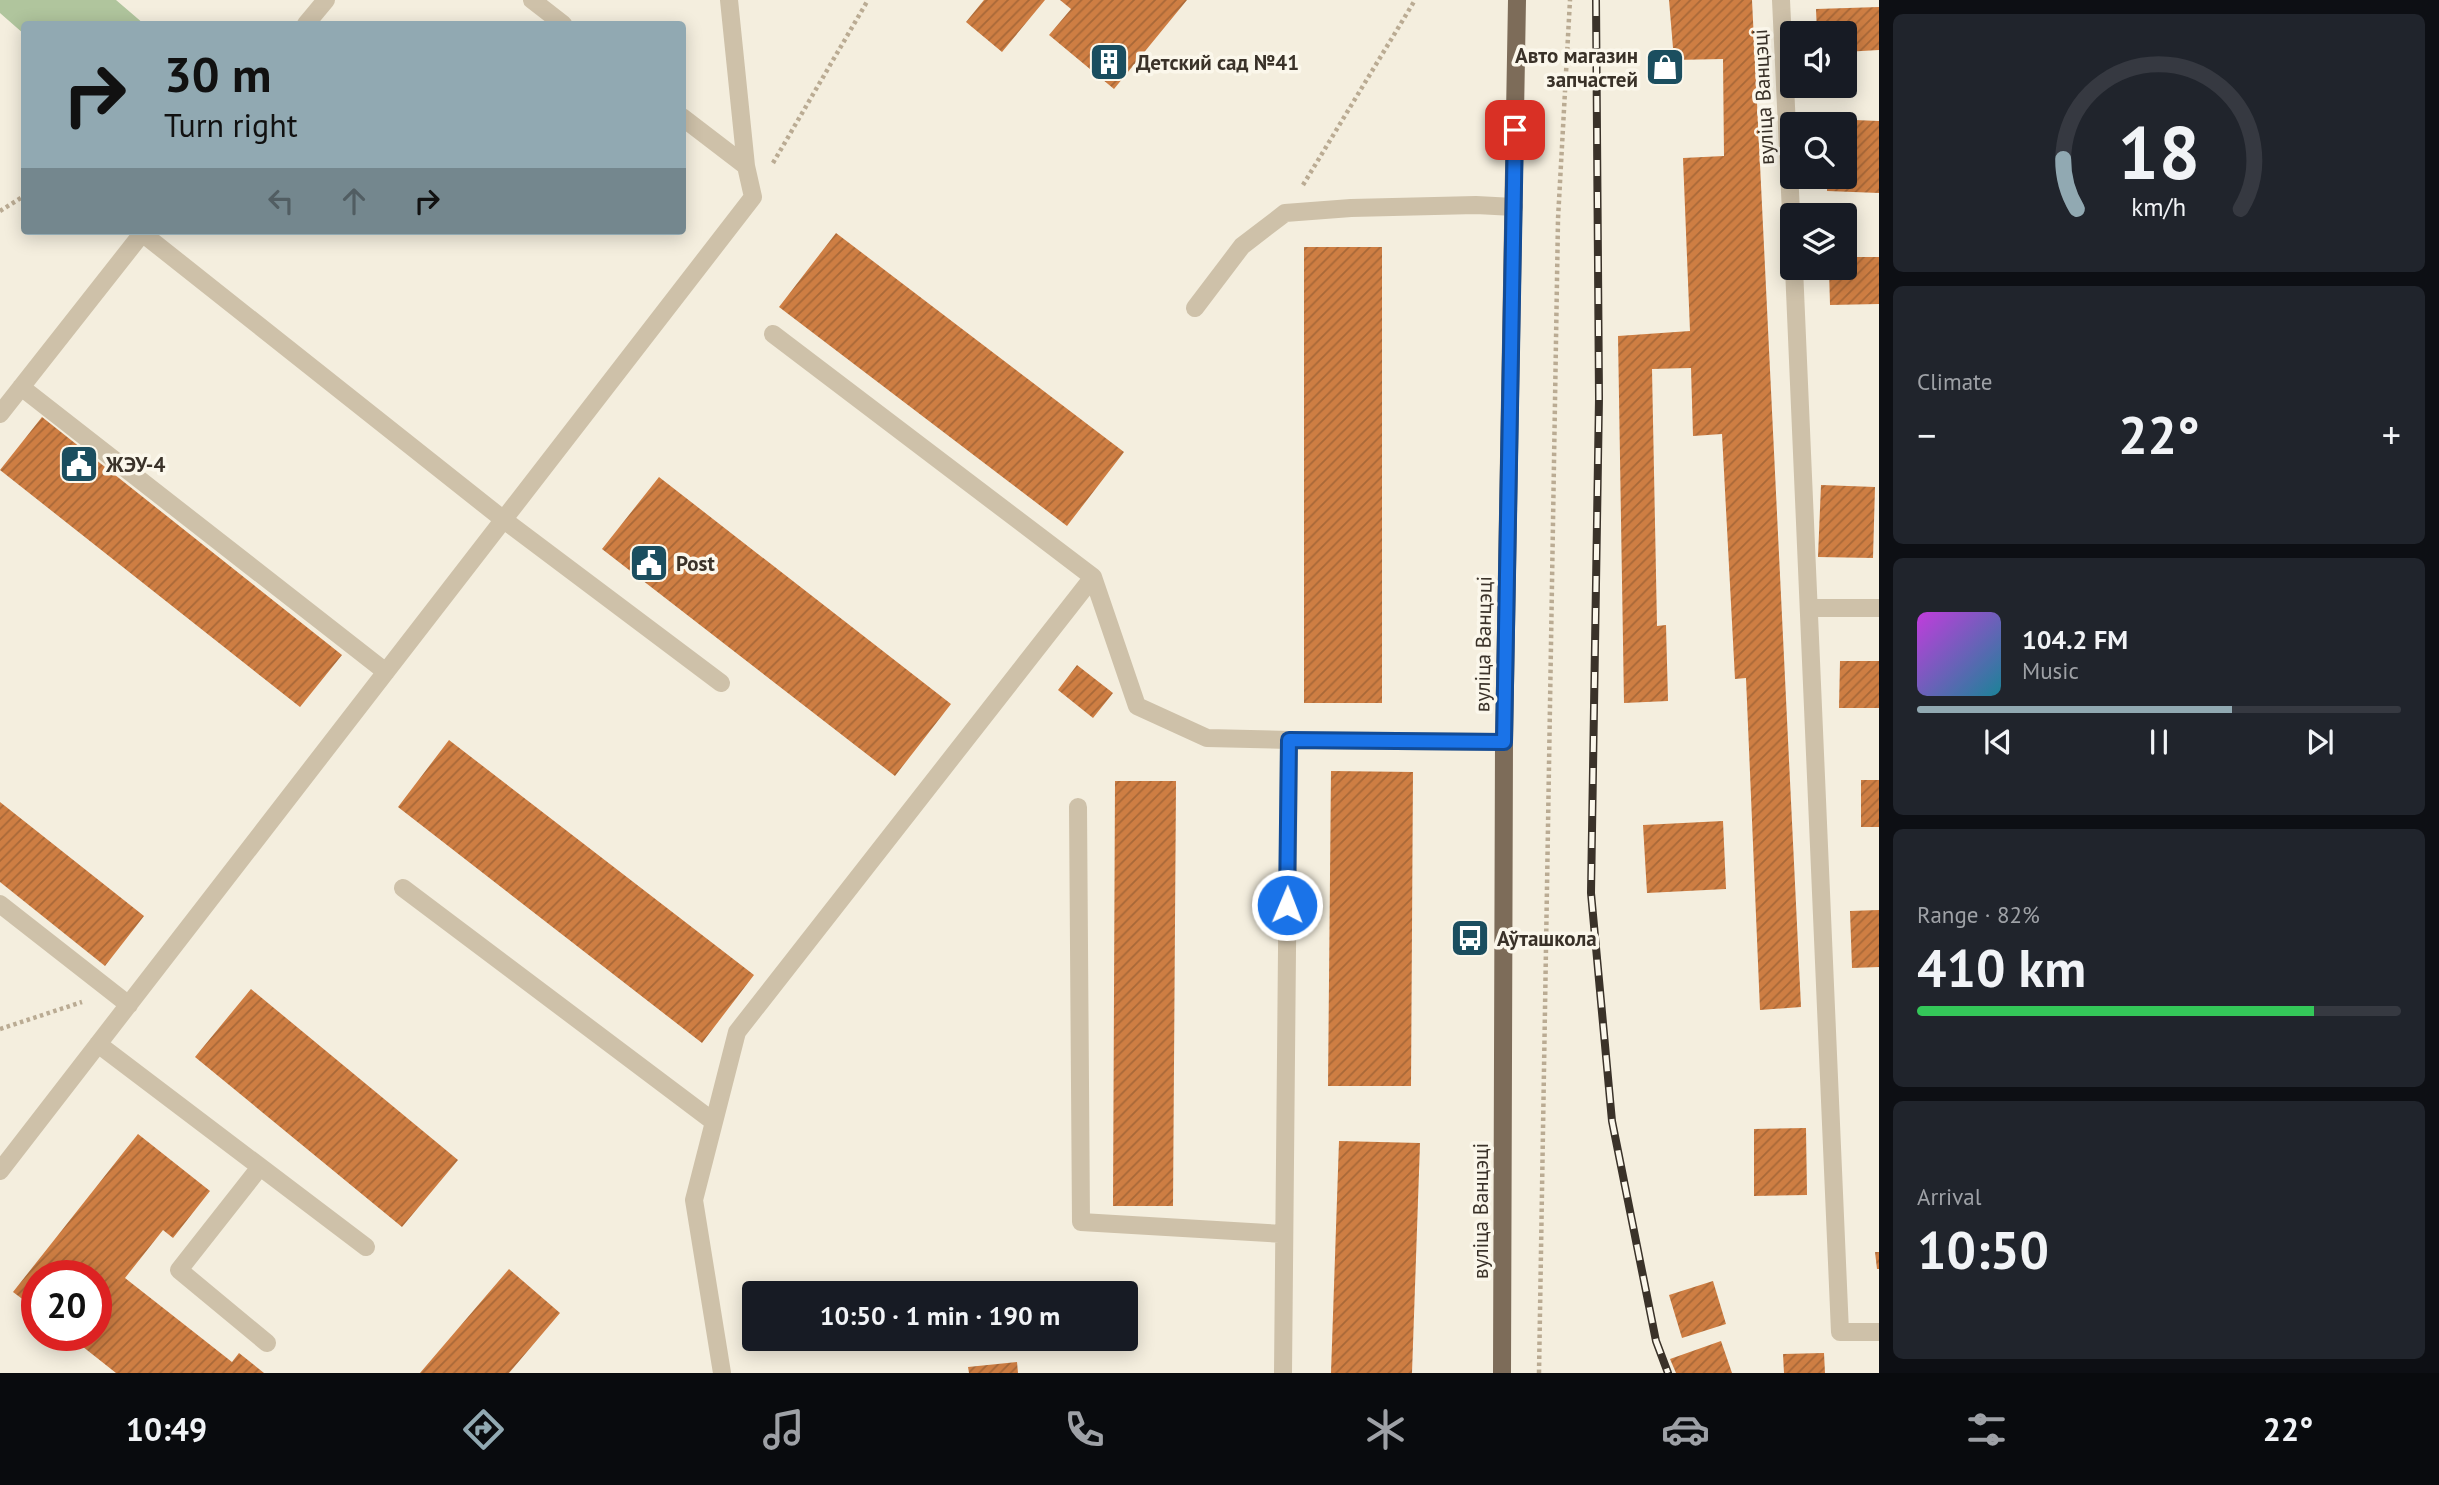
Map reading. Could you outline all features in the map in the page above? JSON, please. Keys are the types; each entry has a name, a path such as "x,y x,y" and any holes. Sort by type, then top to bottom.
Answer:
{"main road":[{"name":"вуліца Ванцэці","path":"1503,1373 1504,742 1517,0"}],"street":[{"path":"308,21 326,0"},
{"path":"531,0 559,21"},
{"path":"0,1171 753,197 746,166 729,0"},
{"name":"вуліца Ванцэці","path":"1781,0 1791,203"},
{"path":"686,120 746,166"},
{"path":"1195,308 1242,246 1286,213 1351,208 1476,205 1514,207"},
{"path":"0,414 141,235"},
{"path":"147,235 504,520 721,683"},
{"path":"1795,280 1840,1332 1879,1332"},
{"path":"773,334 1093,577 1137,706 1207,738 1504,742"},
{"path":"21,387 386,672"},
{"path":"722,1373 694,1200 737,1032 1093,577"},
{"path":"1810,608 1879,608"},
{"path":"1283,1373 1289,740"},
{"path":"1078,807 1081,1222 1284,1234"},
{"path":"403,887 714,1122"},
{"path":"0,904 129,1005"},
{"path":"98,1044 366,1247"},
{"path":"260,1167 178,1270 267,1343"}],"path":[{"path":"753,197 869,0"},
{"path":"1286,213 1415,0"},
{"path":"1539,1373 1558,219 1570,0"},
{"path":"0,211 21,198"},
{"path":"0,1029 112,992"}],"green space":[{"path":"0,0 116,0 140,21 21,21 21,31 0,13"}],"building":[{"path":"984,0 1045,0 1002,52 966,22"},
{"name":"Детский сад №41","path":"1060,0 1187,0 1114,89 1049,35 1071,9"},
{"path":"1669,0 1752,0 1801,1007 1760,1010 1746,678 1735,679 1722,434 1693,436 1691,368 1652,369 1657,626 1666,625 1668,701 1624,703 1618,336 1690,331 1683,158 1724,156 1723,59 1674,60"},
{"path":"1879,7 1879,50 1857,51 1857,21 1816,21 1816,9"},
{"path":"1857,120 1879,121 1879,193 1827,191 1857,189"},
{"path":"836,233 1124,452 1067,526 779,307"},
{"path":"1304,247 1382,247 1382,703 1304,703"},
{"path":"1857,257 1879,257 1879,304 1830,305 1829,280 1857,280"},
{"path":"42,417 342,655 300,707 0,470"},
{"path":"659,477 951,704 895,776 602,549"},
{"path":"1821,485 1875,487 1873,558 1818,557"},
{"path":"1840,661 1879,661 1879,708 1839,708"},
{"path":"1077,665 1113,693 1093,718 1058,690"},
{"path":"449,740 754,975 702,1043 398,807"},
{"path":"1331,771 1413,772 1411,1086 1328,1086"},
{"path":"1861,780 1879,780 1879,827 1861,827"},
{"path":"1115,781 1176,781 1173,1206 1113,1206"},
{"path":"0,802 144,916 105,966 0,882"},
{"path":"1723,821 1726,889 1647,893 1643,825"},
{"path":"1879,910 1879,967 1852,968 1850,911"},
{"path":"251,989 458,1160 402,1227 195,1057"},
{"path":"1806,1128 1807,1195 1754,1196 1754,1129"},
{"path":"138,1134 210,1191 173,1238 163,1230 125,1278 232,1362 239,1353 264,1373 116,1373 88,1351 112,1351 112,1260 38,1260"},
{"path":"1339,1141 1420,1143 1412,1373 1331,1373"},
{"path":"1875,1252 1879,1252 1879,1269 1877,1269"},
{"path":"509,1269 560,1313 509,1373 420,1373"},
{"path":"1713,1281 1726,1324 1682,1338 1669,1295"},
{"path":"21,1282 21,1298 13,1292"},
{"path":"1721,1341 1732,1373 1676,1373 1670,1359"},
{"path":"1824,1353 1825,1373 1784,1373 1783,1354"},
{"path":"1017,1362 1018,1373 969,1373 968,1367"}],"railway":[{"path":"1596,0 1599,398 1591,893 1612,1121 1656,1341 1668,1373"}],"place":[{"name":"Детский сад №41","path":"1109,62"},
{"name":"Авто магазин запчастей","path":"1665,67"},
{"name":"ЖЭУ-4","path":"79,464"},
{"name":"Post","path":"649,563"},
{"name":"Аўташкола","path":"1470,938"}],"route":[{"path":"1287,905 1289,740 1504,742 1515,130"}]}
